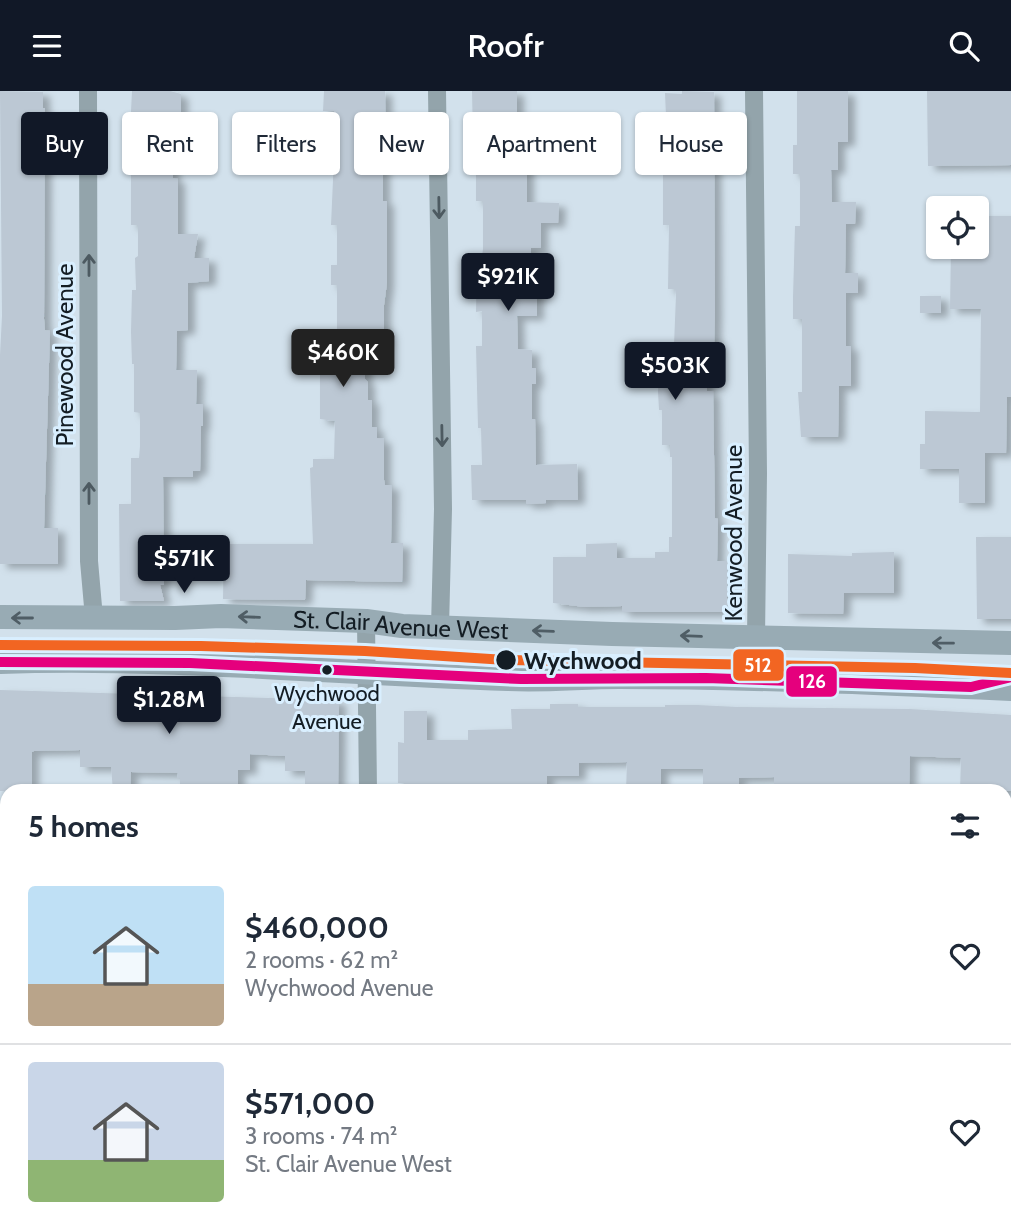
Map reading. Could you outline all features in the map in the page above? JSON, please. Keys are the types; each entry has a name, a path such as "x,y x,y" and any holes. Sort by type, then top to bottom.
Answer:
{"main road":[{"name":"St. Clair Avenue West","path":"0,617 217,616 366,621 402,626 756,639 1011,643"},
{"name":"St. Clair Avenue West","path":"0,662 137,662 512,680 618,677 1011,689"}],"street":[{"name":"Pinewood Avenue","path":"88,91 89,561 94,618"},
{"path":"437,91 443,509 440,627"},
{"name":"Kenwood Avenue","path":"754,91 758,461 756,639"},
{"path":"366,621 368,784"}],"building":[{"path":"0,91 43,92 45,112 21,112 21,175 45,175 44,319 45,330 50,331 44,528 58,528 58,564 0,564"},
{"path":"132,91 170,91 181,94 181,112 131,112"},
{"path":"324,91 385,91 385,112 354,112 354,175 383,175 383,201 387,201 384,344 379,344 379,357 365,357 365,379 368,382 368,400 372,400 372,427 377,427 377,438 384,439 385,485 392,485 391,543 403,543 402,582 306,580 305,600 223,599 224,544 313,544 310,468 313,467 313,459 334,459 335,421 320,419 320,373 337,371 337,285 331,285 331,265 337,265 337,225 331,225 333,175 340,175 340,112 323,111"},
{"path":"472,91 517,91 517,112 472,112"},
{"path":"682,91 714,92 714,112 666,112 665,93 682,94"},
{"path":"797,91 848,91 848,142 838,142 838,170 831,170 832,202 856,202 855,224 846,224 845,273 858,273 858,293 846,293 846,346 851,346 851,386 839,386 838,437 801,437 798,392 802,392 802,319 793,319 795,226 800,226 800,174 793,174 793,145 797,145"},
{"path":"927,91 1011,91 1011,165 928,166"},
{"path":"131,175 173,175 173,178 178,179 178,234 198,234 194,258 209,258 209,281 188,283 188,330 177,331 176,370 197,370 196,404 203,404 203,426 200,471 193,471 193,477 163,477 164,585 160,585 164,601 120,601 119,504 131,504 131,458 139,458 140,446 140,413 134,412 131,332 132,290 136,290 138,225 131,225"},
{"path":"476,175 527,175 527,202 559,203 558,223 541,223 541,248 531,248 531,288 537,288 537,316 517,316 518,349 532,350 532,368 536,368 536,384 532,384 532,419 535,419 536,465 577,464 578,500 546,500 546,503 526,504 526,500 472,500 471,465 482,465 481,428 478,428 476,346 482,346 482,311 476,312 477,255 482,256 483,249 483,201 476,201"},
{"path":"663,175 714,175 714,349 707,348 707,391 713,391 717,561 727,561 727,612 622,612 622,606 585,607 553,603 553,557 586,557 586,544 617,543 617,558 655,558 655,552 669,552 669,537 672,537 672,457 670,445 662,445 662,410 659,410 658,392 659,370 667,370 667,367 670,367 671,345 674,345 676,295 675,289 668,289 669,225 663,225"},
{"path":"989,216 1011,216 1011,397 1007,397 1006,453 985,453 985,503 959,503 959,469 920,469 920,444 925,444 925,411 980,412 981,309 950,309 951,259 989,259"},
{"path":"920,296 941,296 941,313 920,313"},
{"path":"976,537 1011,537 1011,619 977,619"},
{"path":"894,552 894,593 844,593 843,614 788,613 788,554 852,556 852,553"},
{"path":"0,690 339,700 338,784 305,784 305,771 285,771 285,756 250,754 250,770 238,770 238,784 180,784 178,773 131,772 130,784 112,784 111,767 80,767 80,750 34,751 32,784 0,784"},
{"path":"550,704 578,704 578,707 697,705 910,709 1011,715 1011,784 960,784 961,758 910,756 909,784 774,784 774,777 739,778 739,784 703,784 703,769 661,769 661,784 626,784 627,762 579,763 579,776 547,776 547,784 398,783 398,742 404,743 404,711 427,711 427,740 468,740 468,730 512,729 511,709 550,709"}],"transit line":[{"name":"512","path":"0,645 201,646 365,651 506,660 915,668 1011,673"},
{"name":"126","path":"0,662 190,663 521,679 706,678 971,687 1011,677"}],"place":[{"name":"Wychwood","path":"506,660"},
{"name":"Wychwood Avenue","path":"327,670"}]}
